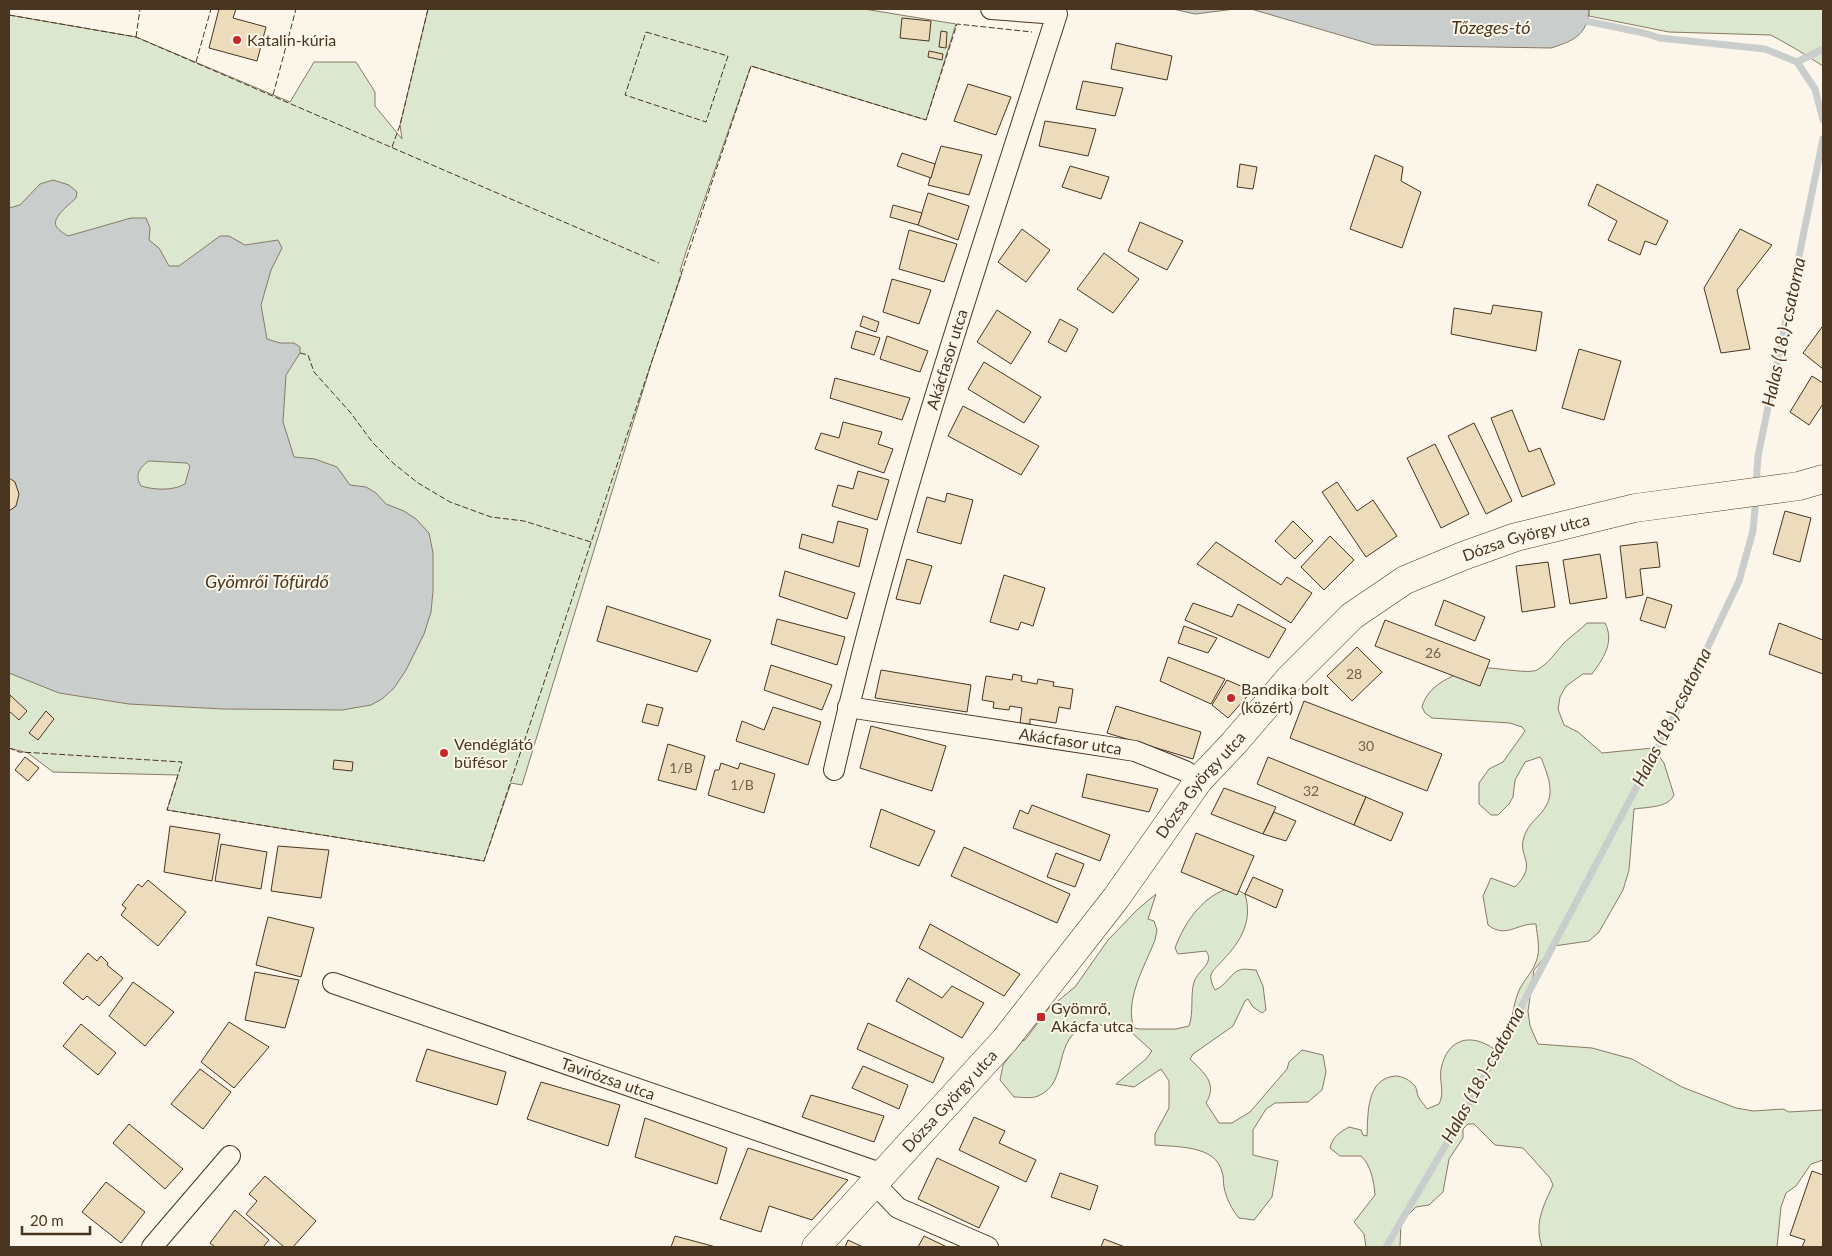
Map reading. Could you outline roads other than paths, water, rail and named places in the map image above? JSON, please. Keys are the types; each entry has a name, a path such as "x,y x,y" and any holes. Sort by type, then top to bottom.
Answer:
{"main road":[{"name":"Dózsa György utca","path":"816,1247 1004,1040 1116,898 1199,780 1290,678 1352,616 1405,580 1516,537 1578,520 1635,508 1745,494 1811,482"}],"street":[{"name":"Akácfasor utca","path":"834,770 848,707 928,418 1057,14 991,9"},
{"name":"Akácfasor utca","path":"848,707 1135,752 1185,771 1199,780"},
{"name":"Tavirózsa utca","path":"333,983 879,1179"},
{"path":"152,1247 230,1156"},
{"path":"879,1179 898,1208 988,1247"}],"water":[{"path":"1173,9 1235,9 1195,14"},
{"name":"Tőzeges-tó","path":"1251,9 1589,9 1586,25 1578,36 1566,43 1551,48 1374,45"},
{"name":"Gyömrői Tófürdő","path":"53,180 69,185 77,192 76,198 62,211 55,222 58,229 68,236 131,218 146,218 150,228 149,240 159,248 169,266 179,266 220,236 229,236 245,245 278,240 282,248 271,270 261,305 267,339 280,343 294,343 300,347 300,353 286,375 283,422 294,457 315,459 337,467 350,485 366,487 376,493 386,504 404,511 416,519 429,533 433,553 431,612 424,634 406,670 394,688 382,699 371,705 342,710 223,709 129,704 59,693 9,673 9,208 20,205 40,184","holes":["149,461 187,463 190,466 185,484 180,486 169,489 157,489 141,486 139,482 139,472"]}],"waterway":[{"name":"Halas (18.)-csatorna","path":"1581,20 1660,38 1765,49 1797,62 1815,89 1823,120"},
{"path":"1797,62 1823,49"},
{"name":"Halas (18.)-csatorna","path":"1756,487 1758,456 1823,139"},
{"name":"Halas (18.)-csatorna","path":"1386,1247 1471,1102 1685,695 1739,581 1753,531 1756,497"}],"place":[{"name":"Katalin-kúria","path":"237,40"},
{"name":"Bandika bolt (közért)","path":"1231,698"},
{"name":"Vendéglátó büfésor","path":"444,753"},
{"name":"Gyömrő, Akácfa utca","path":"1041,1017"}]}
